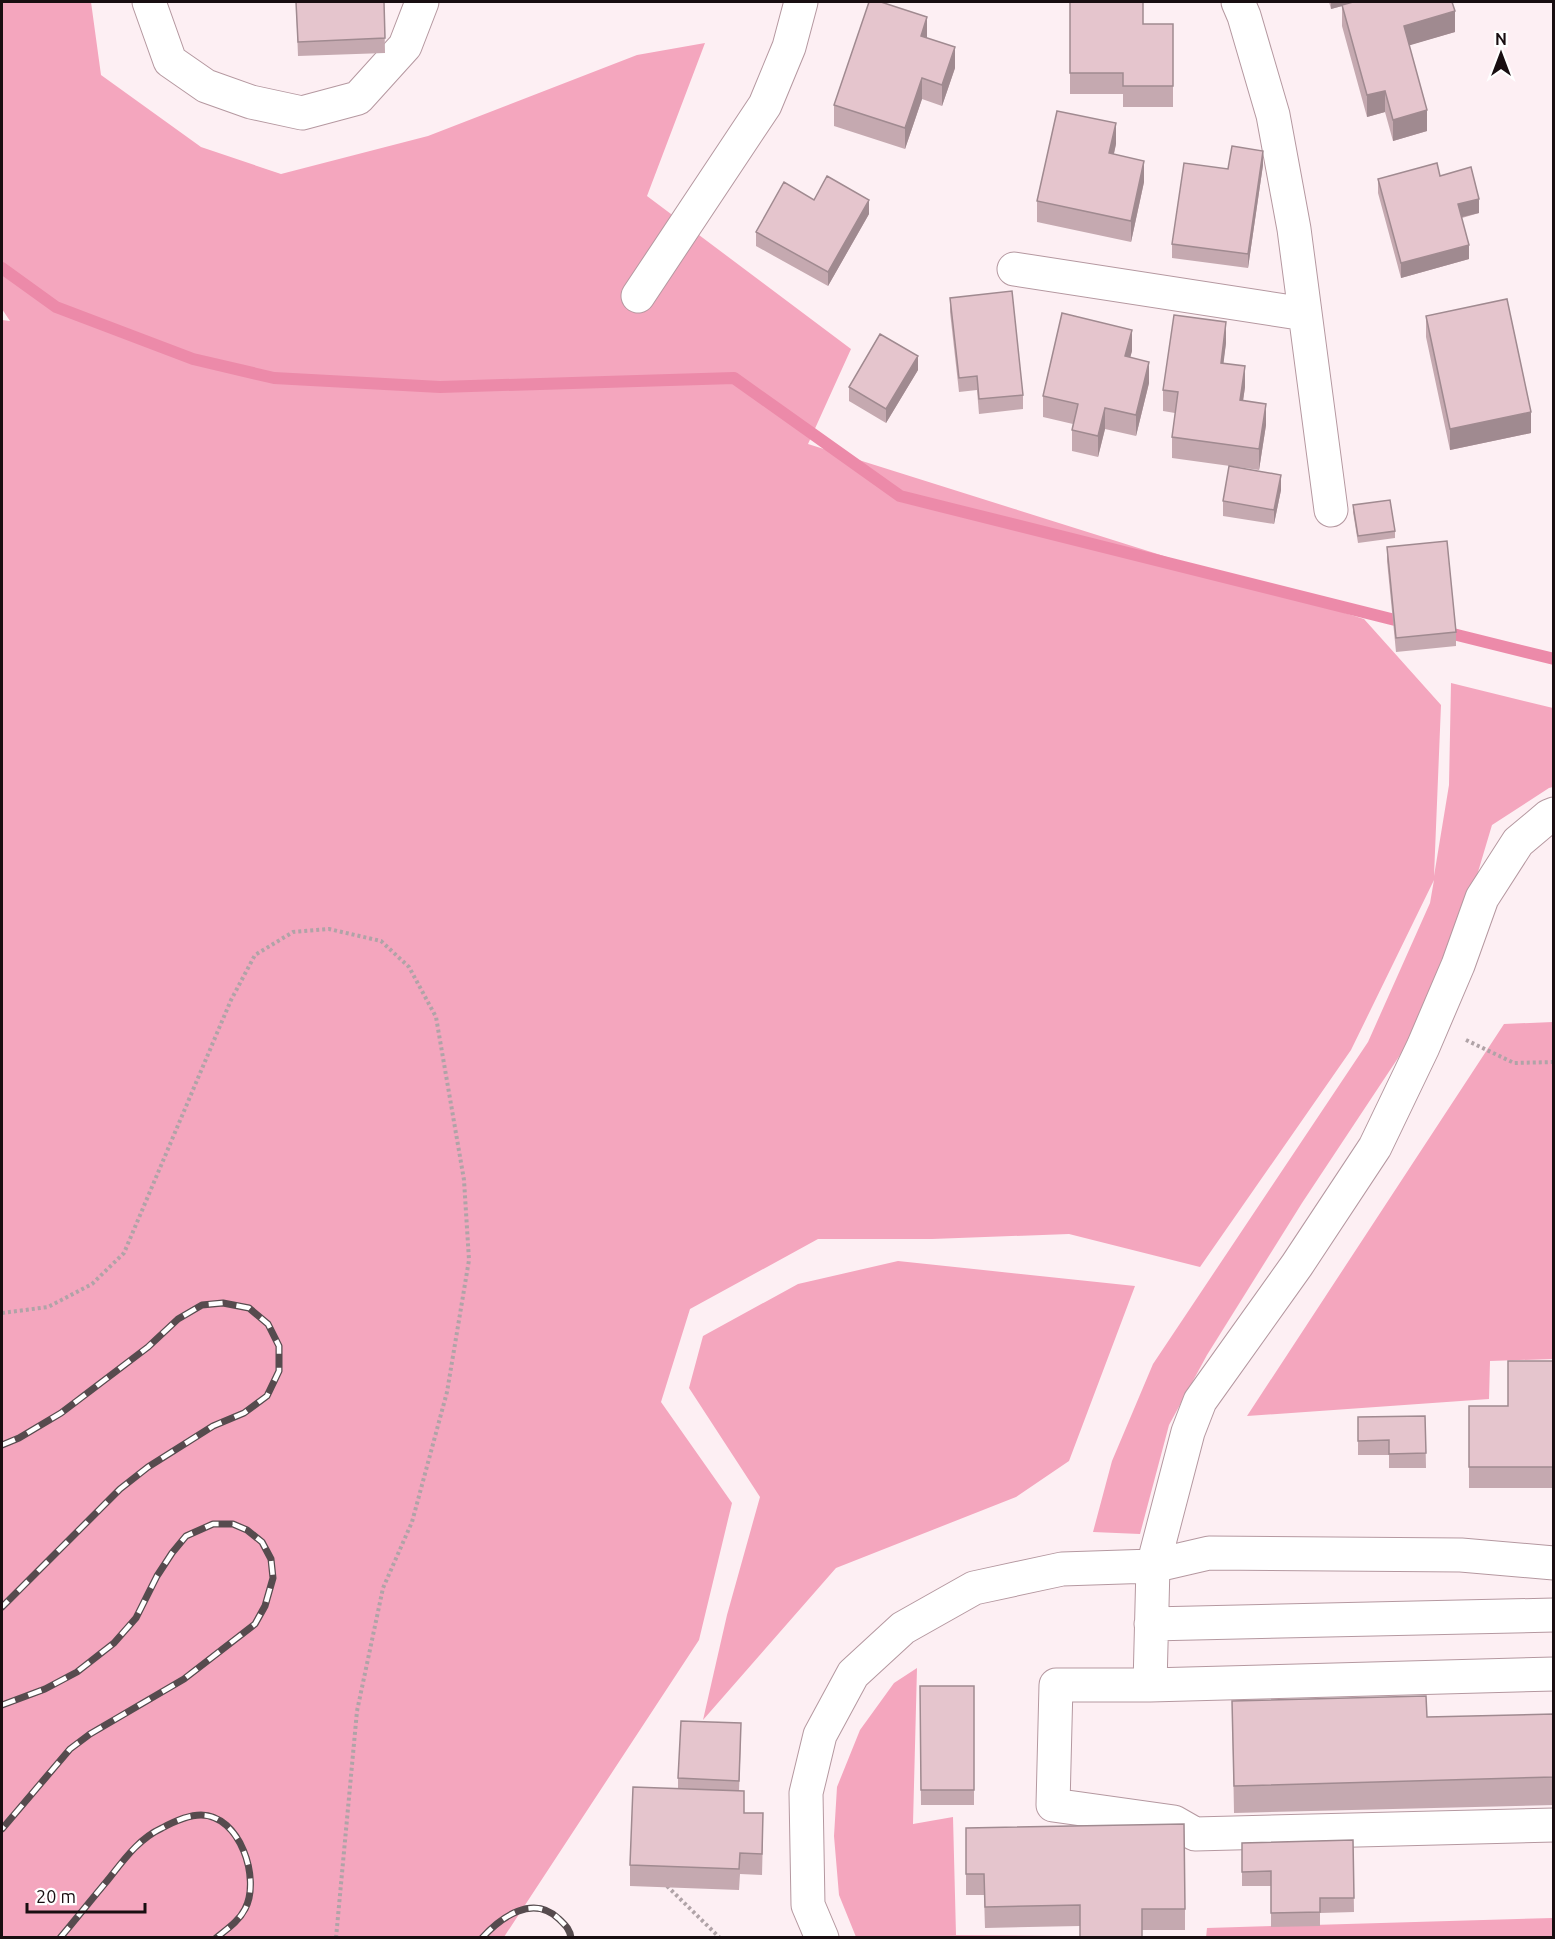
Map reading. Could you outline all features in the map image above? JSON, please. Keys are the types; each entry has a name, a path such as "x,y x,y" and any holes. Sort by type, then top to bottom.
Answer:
{"street":[{"path":"149,2 170,61 206,86 251,102 302,112 358,98 405,46 422,2"},
{"path":"638,296 765,105 789,47 801,2"},
{"path":"1238,2 1273,115 1294,229 1331,510"},
{"path":"1014,269 1305,314"},
{"path":"1150,1685 1153,1566 1188,1432 1200,1401 1376,1147 1458,964 1482,898 1518,842 1554,814"},
{"path":"822,1938 808,1905 806,1794 820,1735 853,1674 903,1628 974,1588 1062,1569 1153,1566 1209,1553 1461,1555 1554,1563"},
{"path":"1151,1624 1554,1615"},
{"path":"1554,1674 1150,1685 1056,1685 1053,1805 1174,1822 1195,1834 1554,1825"}],"path":[{"path":"2,1313 48,1307 92,1284 124,1253 231,1000 255,955 293,932 329,929 381,941 409,967 436,1017 464,1180 469,1260 447,1392 412,1522 383,1588 357,1711 336,1938"},
{"path":"1432,1025 1514,1063 1554,1062"},
{"path":"664,1883 720,1938"}],"shaded area":[{"path":"2,2 91,2 101,75 201,147 281,174 428,136 637,55 705,43 647,196 851,349 808,444 1364,619 1441,705 1434,876 1449,785 1451,683 1553,708 1553,787 1492,825 1461,929 1404,1049 1302,1203 1207,1355 1169,1425 1140,1534 1093,1532 1112,1461 1153,1364 1368,1042 1430,903 1434,880 1351,1050 1200,1267 1069,1234 932,1239 818,1239 690,1309 661,1402 732,1503 699,1640 504,1937 2,1937 2,320 10,321 2,309"},
{"path":"1553,1022 1553,1359 1490,1361 1489,1399 1247,1416 1504,1024"},
{"path":"898,1261 1135,1286 1069,1461 1016,1497 836,1568 703,1720 727,1615 760,1497 689,1388 703,1336 798,1284"},
{"path":"917,1668 913,1824 953,1817 956,1935 1065,1937 856,1937 839,1895 834,1836 837,1787 860,1730 894,1683"},
{"path":"1553,1918 1553,1937 1206,1938 1207,1928"}],"building":[{"path":"296,2 384,2 385,38 298,42"},
{"path":"869,2 881,2 927,17 921,36 955,47 942,85 922,78 905,128 834,105"},
{"path":"1070,2 1143,2 1143,24 1173,24 1173,86 1123,86 1123,73 1070,73"},
{"path":"1353,2 1452,2 1455,11 1404,26 1427,110 1393,120 1385,91 1367,95 1342,5"},
{"path":"1057,111 1116,123 1109,153 1144,161 1131,221 1037,201"},
{"path":"1232,146 1263,151 1248,254 1172,244 1184,163 1228,169"},
{"path":"1437,163 1440,176 1471,167 1479,199 1458,204 1469,245 1401,263 1378,179"},
{"path":"827,176 869,200 828,272 756,232 784,182 814,200"},
{"path":"1012,291 1023,395 979,399 977,376 959,378 950,298"},
{"path":"1507,299 1531,412 1450,429 1426,316"},
{"path":"1062,313 1132,330 1125,356 1149,362 1136,415 1105,408 1098,436 1072,430 1078,404 1043,396"},
{"path":"1174,315 1226,322 1221,363 1245,366 1240,400 1266,404 1259,449 1172,437 1178,392 1163,390"},
{"path":"880,334 918,356 886,409 849,387"},
{"path":"1229,466 1281,475 1274,510 1223,501"},
{"path":"1390,500 1395,531 1358,536 1353,505"},
{"path":"1447,541 1456,632 1396,638 1387,547"},
{"path":"1508,1361 1554,1361 1554,1467 1469,1467 1469,1406 1508,1406"},
{"path":"1425,1416 1426,1453 1389,1454 1389,1440 1358,1441 1358,1417"},
{"path":"920,1686 974,1686 974,1790 921,1790"},
{"path":"1426,1696 1427,1717 1554,1714 1554,1777 1234,1786 1232,1701"},
{"path":"681,1721 741,1723 739,1781 678,1778"},
{"path":"633,1787 744,1791 744,1813 763,1813 762,1854 740,1853 739,1869 630,1865"},
{"path":"1184,1824 1185,1909 1142,1909 1142,1938 1080,1938 1080,1905 985,1907 984,1874 966,1874 966,1828"},
{"path":"1353,1840 1354,1898 1320,1898 1320,1912 1271,1913 1271,1871 1242,1872 1242,1843"}],"waterway":[{"path":"2,268 56,307 193,359 274,378 440,387 734,378 900,496 1407,623"},
{"path":"1441,631 1554,659"}],"railway":[{"path":"2,1445 19,1438 61,1413 148,1347 178,1319 202,1305 223,1303 249,1308 268,1324 279,1346 279,1371 267,1396 244,1413 213,1426 148,1467 120,1489 2,1607"},
{"path":"2,1705 45,1689 77,1672 114,1643 136,1618 157,1576 186,1536 213,1524 233,1524 247,1530 262,1542 271,1559 273,1578 265,1606 255,1624 184,1679 90,1734 70,1749 2,1829"},
{"path":"60,1938 138,1844 171,1823 196,1815 215,1818 227,1825 244,1851 248,1866 250,1882 245,1909 232,1925 216,1938"},
{"path":"482,1938 508,1916 528,1908 539,1908 549,1912 565,1925 571,1938"}]}
